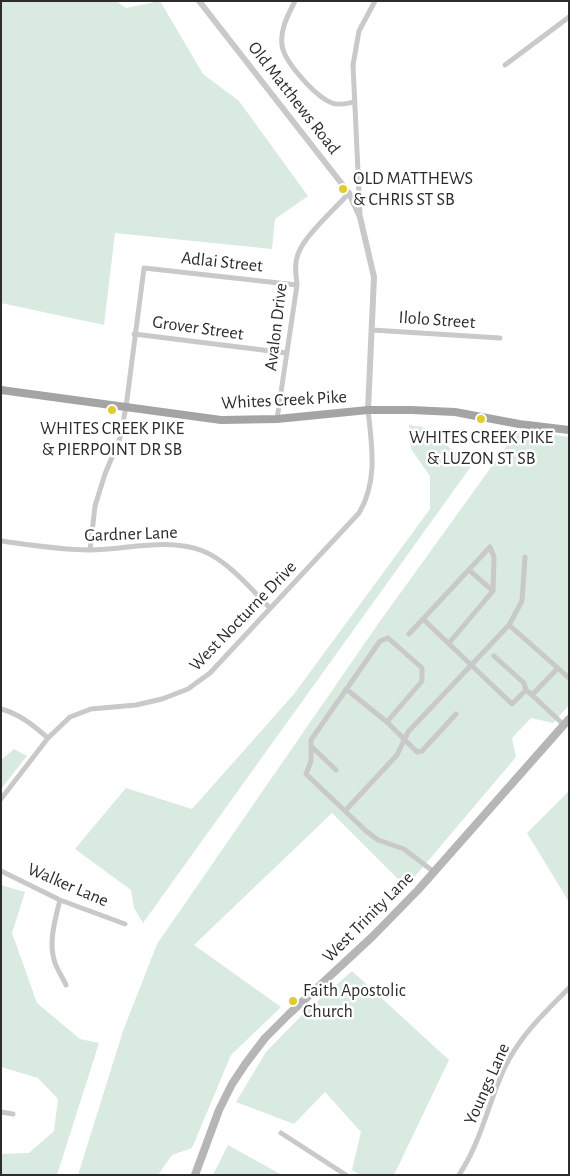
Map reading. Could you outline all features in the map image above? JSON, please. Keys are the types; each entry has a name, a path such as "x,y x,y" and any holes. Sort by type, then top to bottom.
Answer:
{"main road":[{"name":"Whites Creek Pike","path":"1,390 221,420 277,419 368,410 411,410 455,412 520,424 569,430"},
{"name":"West Trinity Lane","path":"195,1175 223,1101 246,1063 265,1038 373,936 434,872 566,722"}],"street":[{"name":"Old Matthews Road","path":"200,1 349,193 360,217 374,277 368,410"},
{"path":"295,1 282,31 282,46 288,60 323,98 337,104 355,102"},
{"path":"360,217 353,65 356,42 362,22 375,1"},
{"path":"505,65 569,17"},
{"name":"Avalon Drive","path":"277,419 297,285 295,264 298,254 305,241 349,193"},
{"name":"Adlai Street","path":"134,334 144,268 297,285"},
{"name":"Ilolo Street","path":"372,330 500,338"},
{"path":"90,550 96,506 105,474 120,438 126,407 134,334"},
{"name":"Grover Street","path":"134,334 287,353"},
{"name":"West Nocturne Drive","path":"1,799 48,738 70,717 91,709 136,705 162,699 188,689 210,673 359,514 371,485 373,466 368,410"},
{"name":"Gardner Lane","path":"1,541 90,550 172,544 204,551 226,565 270,608"},
{"path":"409,634 490,547 494,557 493,591 449,644"},
{"path":"345,811 396,755 408,732 509,625 522,601 526,557"},
{"path":"469,570 493,591"},
{"path":"423,619 512,704 526,690"},
{"path":"509,625 569,678"},
{"path":"387,722 422,681 422,668 388,638 380,641 311,740 311,761 306,774 366,831 378,840 404,849 434,872"},
{"path":"494,656 524,683 526,690 532,696 566,722"},
{"path":"532,696 558,668"},
{"path":"346,689 387,722 416,752 422,751 456,714"},
{"path":"1,709 10,711 32,723 48,738"},
{"path":"311,746 336,770"},
{"name":"Walker Lane","path":"1,871 60,900 125,924"},
{"path":"60,900 54,925 52,948 55,963 66,985"},
{"name":"Youngs Lane","path":"459,1175 473,1151 498,1083 515,1049 532,1026 569,988"},
{"path":"1,1112 13,1114"},
{"path":"281,1133 346,1175"}],"green space":[{"path":"1,1 116,1 126,8 160,1 203,74 239,101 308,196 275,219 272,249 115,233 104,325 1,303"},
{"path":"409,425 423,427 472,465 143,923 134,908 131,890 75,849 126,788 192,809 294,694 430,509 430,476 411,449"},
{"path":"518,430 569,437 569,705 553,723 531,718 512,738 516,757 406,887 332,813 194,945 281,1007 231,1055 192,1148 172,1155 158,1175 78,1175 123,1031 157,944 378,624"},
{"path":"14,749 27,756 1,789 1,760"},
{"path":"569,791 569,902 527,833"},
{"path":"1,885 25,892 12,933 37,1003 80,1039 99,1043 57,1175 1,1175 1,1154 29,1153 54,1131 58,1099 38,1078 1,1067"},
{"path":"352,971 449,1060 394,1175 360,1175 352,1170 361,1132 325,1092 294,1124 236,1102 266,1052 304,1013"},
{"path":"228,1145 282,1175 213,1175"}],"place":[{"name":"OLD MATTHEWS & CHRIS ST SB","path":"343,189"},
{"name":"WHITES CREEK PIKE & PIERPOINT DR SB","path":"112,410"},
{"name":"WHITES CREEK PIKE & LUZON ST SB","path":"481,419"},
{"name":"Faith Apostolic Church","path":"293,1001"}]}
